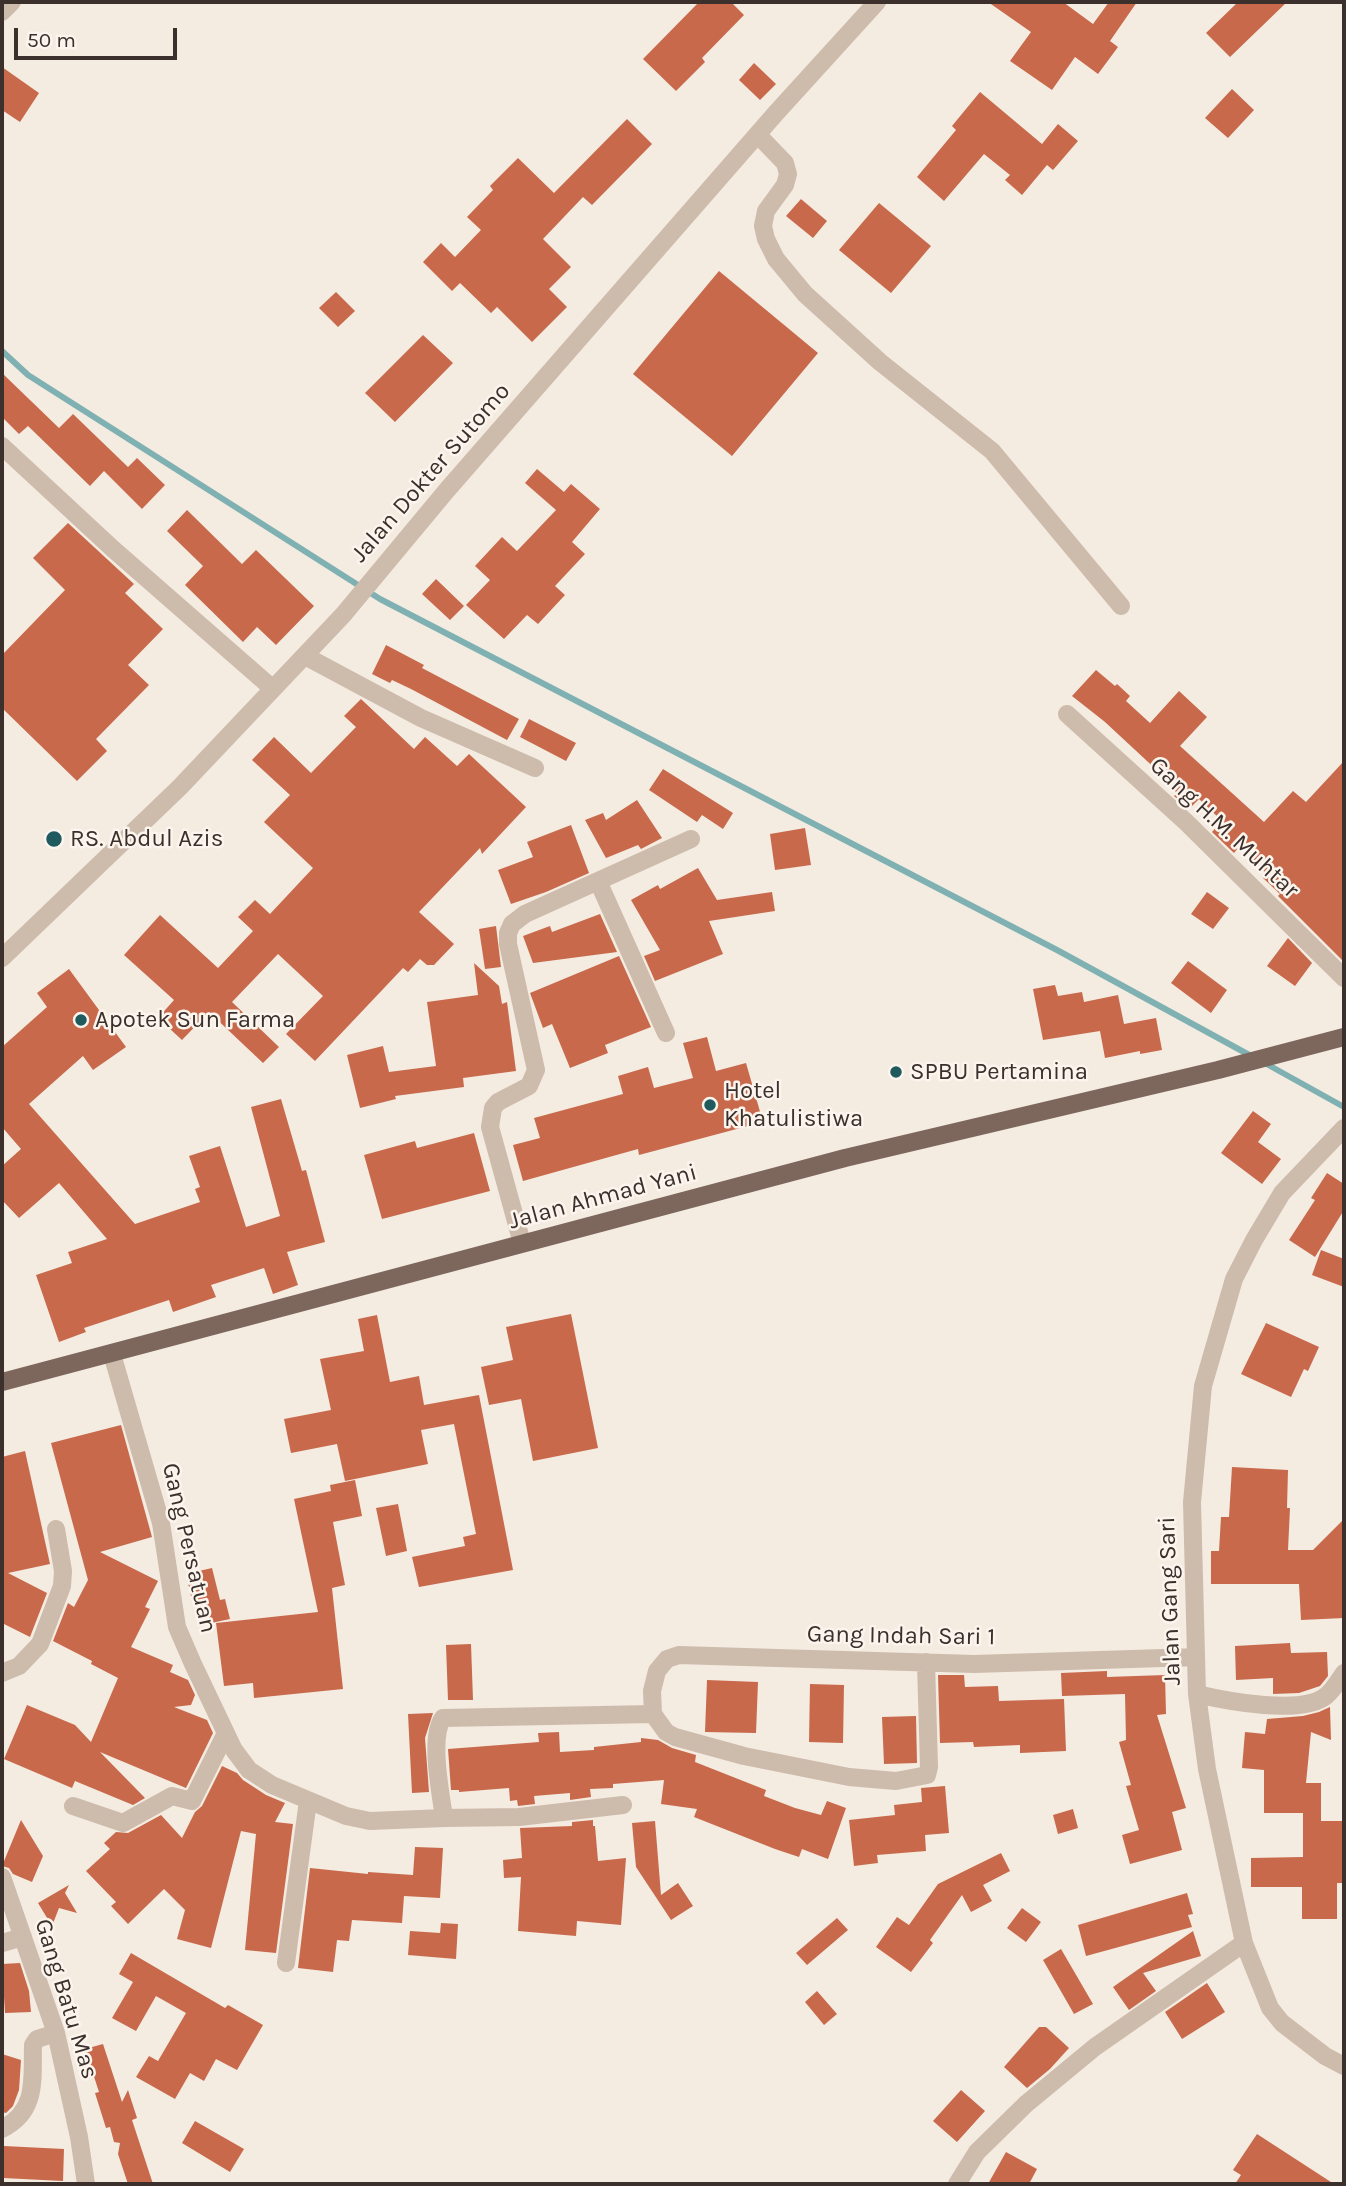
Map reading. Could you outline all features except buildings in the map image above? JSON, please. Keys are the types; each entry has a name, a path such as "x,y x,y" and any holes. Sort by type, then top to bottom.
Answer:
{"main road":[{"name":"Jalan Ahmad Yani","path":"2,1382 845,1158 1218,1070 1344,1037"}],"street":[{"path":"2,12 12,2"},
{"name":"Jalan Dokter Sutomo","path":"2,958 180,787 343,615 758,135 877,2"},
{"path":"758,135 785,163 788,174 785,185 766,211 763,226 776,259 805,294 880,362 992,451 1121,606"},
{"path":"2,446 113,549 272,688"},
{"path":"304,656 421,718 535,768"},
{"name":"Gang H.M. Muhtar","path":"1068,714 1185,822 1344,978"},
{"path":"522,1243 491,1127 493,1108 498,1102 529,1086 536,1070 513,972 508,933 512,923 525,914 691,839"},
{"path":"598,881 666,1033"},
{"name":"Jalan Gang Sari","path":"1343,1129 1282,1193 1234,1279 1203,1385 1192,1502 1197,1694 1207,1769 1244,1943 1270,2008 1282,2023 1325,2056 1344,2066"},
{"name":"Gang Persatuan","path":"112,1354 161,1522 177,1627 226,1734 249,1770 272,1785 308,1801 346,1816 370,1821 519,1817 623,1805"},
{"path":"2,1673 19,1666 40,1644 61,1586 63,1571 57,1529"},
{"name":"Gang Indah Sari 1","path":"653,1714 652,1691 657,1671 667,1658 679,1655 974,1664 1195,1657"},
{"path":"443,1818 437,1730 443,1718 450,1716 653,1714 666,1732 694,1744 849,1777 896,1781 927,1775 926,1662"},
{"path":"1197,1694 1238,1703 1276,1706 1306,1703 1326,1697 1344,1673"},
{"path":"73,1806 123,1823 172,1796 192,1801 226,1734"},
{"path":"286,1963 308,1801"},
{"name":"Gang Batu Mas","path":"2,1877 56,2033 79,2137 86,2184"},
{"path":"2,1943 23,1937"},
{"path":"957,2184 977,2152 1026,2104 1094,2047 1244,1943"},
{"path":"2,2129 15,2122 23,2113 31,2095 33,2045 37,2039 56,2033"},
{"path":"70,2184 86,2184"}],"waterway":[{"path":"2,351 28,375 380,599 1057,950 1253,1057"},
{"path":"1263,1062 1344,1107"}],"place":[{"name":"RS. Abdul Azis","path":"54,839"},
{"name":"Apotek Sun Farma","path":"81,1020"},
{"name":"SPBU Pertamina","path":"896,1072"},
{"name":"Hotel Khatulistiwa","path":"710,1105"}]}
